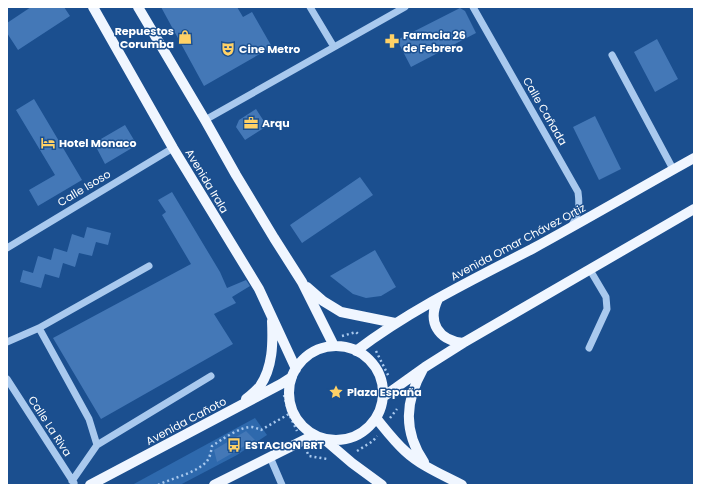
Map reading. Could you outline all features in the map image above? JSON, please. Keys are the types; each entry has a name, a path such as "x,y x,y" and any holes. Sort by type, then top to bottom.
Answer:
{"main road":[{"name":"Avenida Irala","path":"93,7 173,148 259,289 272,315 294,370"},
{"path":"138,7 255,206 302,282 333,343"},
{"name":"Avenida Omar Chávez Ortiz","path":"356,351 395,323 570,229 694,158"},
{"path":"383,397 425,367 463,343 694,209"},
{"path":"302,282 323,301 341,312 395,323"},
{"path":"438,299 434,308 434,319 437,329 444,337 453,342 463,343"},
{"path":"241,405 260,386 268,370 273,341 272,315"},
{"path":"333,343 356,351 367,358 375,367 382,384 383,397 381,407 376,418 370,426 356,436 340,440 324,439 314,435 300,422 291,406 290,394 294,370 312,353 333,343"},
{"path":"425,367 416,382 408,410 411,436 417,452 427,467"},
{"name":"Avenida Cañoto","path":"90,485 281,384 294,370"},
{"path":"376,418 406,453 427,467 462,485"},
{"path":"214,485 314,435"},
{"path":"324,439 382,485"}],"street":[{"path":"310,7 334,47"},
{"path":"205,120 405,7"},
{"name":"Calle Cañada","path":"473,7 578,192 580,206 577,217 570,229"},
{"path":"612,55 673,170"},
{"name":"Calle Isoso","path":"7,248 173,148"},
{"path":"7,342 39,328 149,266"},
{"path":"589,348 607,309 606,297 590,270"},
{"path":"39,328 89,419 97,445"},
{"path":"74,483 97,445 211,376"},
{"name":"Calle La Riva","path":"7,379 74,483"},
{"path":"270,457 282,485"}],"path":[{"path":"281,384 289,414 309,456 327,460 360,450 373,441 397,408 388,373 374,348 356,332 333,343 308,351 294,370"},
{"path":"158,485 196,469 206,463 210,457 212,446 226,437 251,427 262,430 289,414"}],"shaded area":[{"path":"255,418 267,435 237,455 180,485 132,485"}],"building":[{"path":"31,7 64,7 70,16 18,50 7,33 7,23"},
{"name":"Cine Metro","path":"161,7 237,7 243,17 252,12 272,47 204,86"},
{"path":"460,8 465,11 476,33 411,67 397,40"},
{"path":"657,39 678,79 655,92 634,52"},
{"name":"Hotel Monaco","path":"34,99 82,180 38,206 29,190 55,175 16,110"},
{"name":"Arqu","path":"256,109 267,126 245,140 236,127 239,120"},
{"path":"595,116 621,169 599,180 573,127"},
{"path":"125,125 137,145 105,164 94,143"},
{"path":"360,177 373,195 302,243 290,225"},
{"path":"172,192 220,272 227,288 246,280 250,286 232,297 236,303 214,314 233,344 101,419 53,338 191,264 162,215 166,212 158,200"},
{"path":"87,227 111,233 108,245 96,242 92,256 79,253 75,267 63,263 59,278 45,274 41,288 20,282 23,270 33,273 38,256 51,260 54,248 67,252 72,234 84,238"},
{"path":"375,250 396,287 381,296 366,298 353,294 330,276"},
{"name":"ESTACION BRT","path":"246,431 255,440 217,462 214,450"}],"place":[{"name":"Repuestos Corumba","path":"185,37"},
{"name":"Farmcia 26 de Febrero","path":"392,41"},
{"name":"Cine Metro","path":"228,49"},
{"name":"Arqu","path":"251,123"},
{"name":"Hotel Monaco","path":"48,143"},
{"name":"Plaza España","path":"336,392"},
{"name":"ESTACION BRT","path":"234,445"}]}
